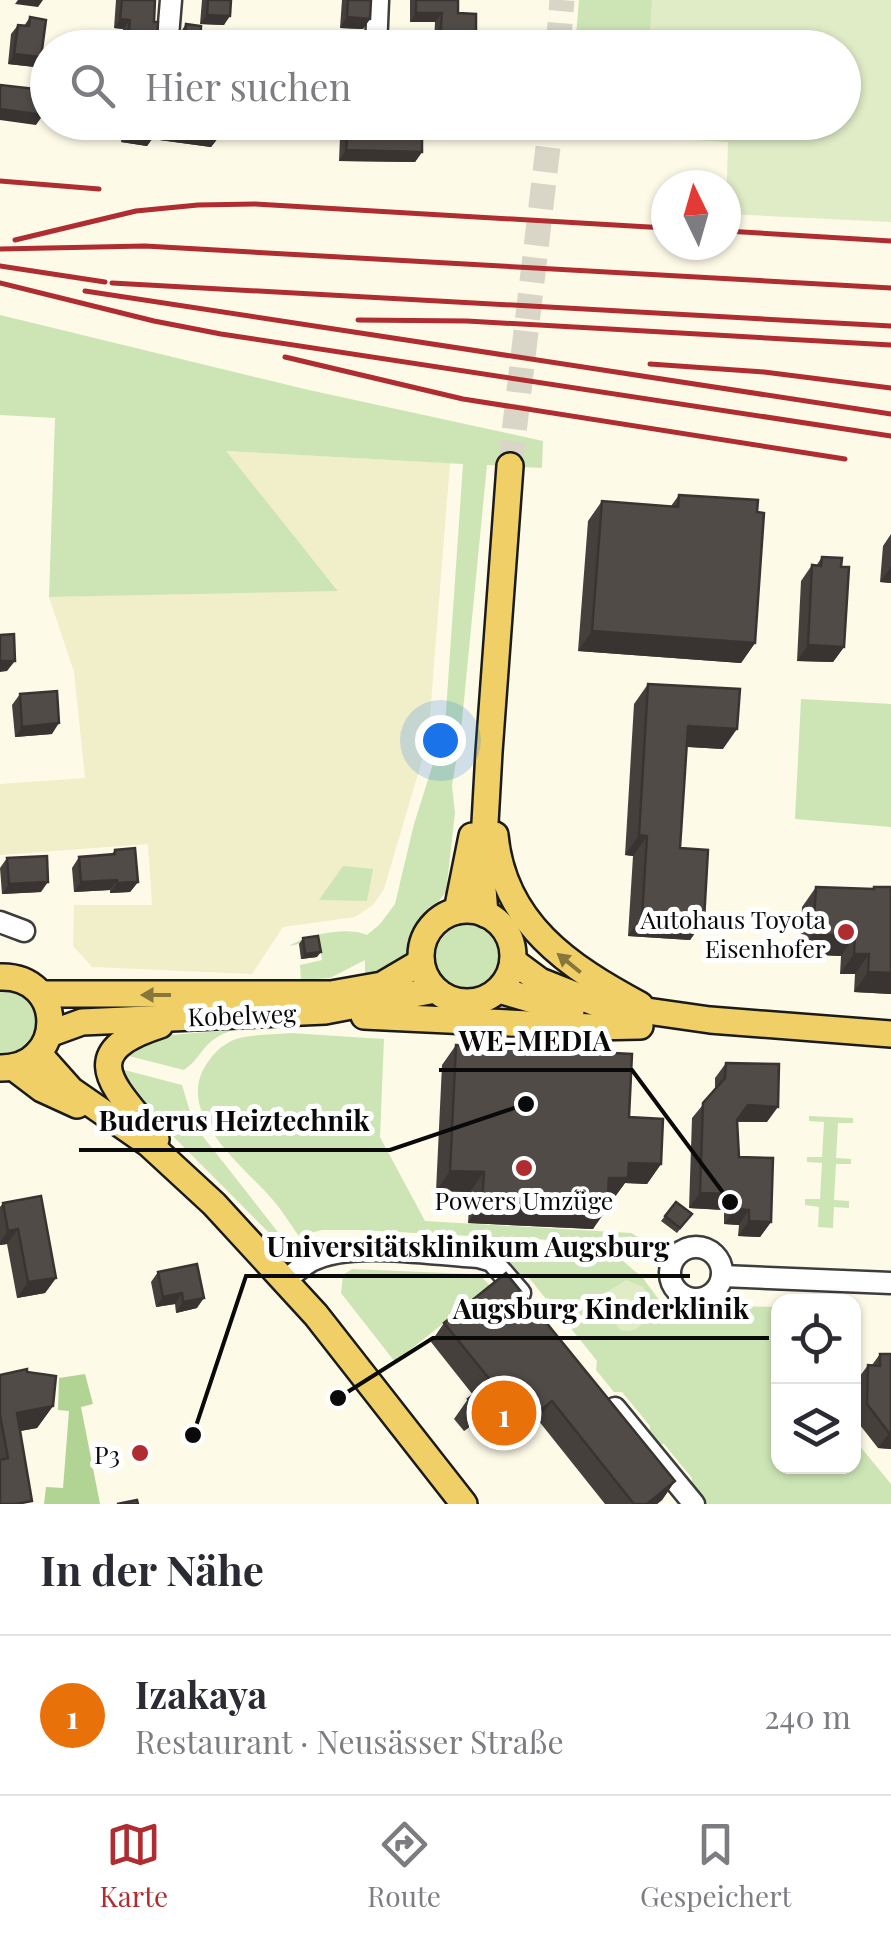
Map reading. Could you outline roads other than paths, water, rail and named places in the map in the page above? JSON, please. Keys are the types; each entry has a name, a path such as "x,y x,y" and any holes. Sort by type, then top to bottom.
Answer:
{"main road":[{"path":"485,914 482,876 488,752 510,466"},
{"path":"457,911 488,752"},
{"path":"488,752 497,857 522,914 547,944 576,969 647,1019"},
{"path":"457,911 485,914 508,935 513,961 509,977 499,990 474,1002 454,1000 435,990 426,978 422,946 442,918 457,911"},
{"path":"513,961 540,981 569,995 647,1019"},
{"name":"Kobelweg","path":"42,994 331,994 382,985 421,962"},
{"path":"0,977 27,982 42,994 49,1008 43,1043 71,1090 177,1166"},
{"name":"Kobelweg","path":"6,1068 82,1022 325,1011 435,990"},
{"path":"499,990 590,1017 710,1020 891,1034"},
{"path":"325,1011 591,1027 647,1019"},
{"path":"190,1015 134,1034 109,1060 107,1072 113,1087 177,1166 285,1280 464,1504"},
{"path":"6,1068 61,1098 107,1116"}],"street":[{"path":"168,30 171,0"},
{"path":"377,30 378,0"},
{"path":"0,922 24,931"},
{"path":"285,1280 311,1261 333,1253 371,1251 478,1258 492,1261 530,1304"},
{"path":"722,1276 891,1283"},
{"path":"599,1388 694,1504"}],"tunnel":[{"path":"560,30 562,0"},
{"path":"510,466 549,140"}],"railway":[{"path":"0,181 99,189"},
{"path":"15,240 136,211 198,205 255,204 651,227"},
{"path":"741,232 891,241"},
{"path":"0,249 145,246 891,288"},
{"path":"0,266 105,282"},
{"path":"0,283 221,334 891,436"},
{"path":"112,283 891,326"},
{"path":"85,291 891,414"},
{"path":"358,320 467,321 891,345"},
{"path":"285,357 463,399 845,459"},
{"path":"650,364 764,372 891,388"}],"place":[{"name":"Autohaus Toyota Eisenhofer","path":"846,932"},
{"name":"Buderus Heiztechnik","path":"526,1104"},
{"name":"Powers Umzüge","path":"524,1168"},
{"name":"WE-MEDIA","path":"730,1202"},
{"name":"Augsburg Kinderklinik","path":"338,1398"},
{"name":"Izakaya","path":"504,1413"},
{"name":"Universitätsklinikum Augsburg","path":"193,1435"},
{"name":"P3","path":"140,1453"}]}
